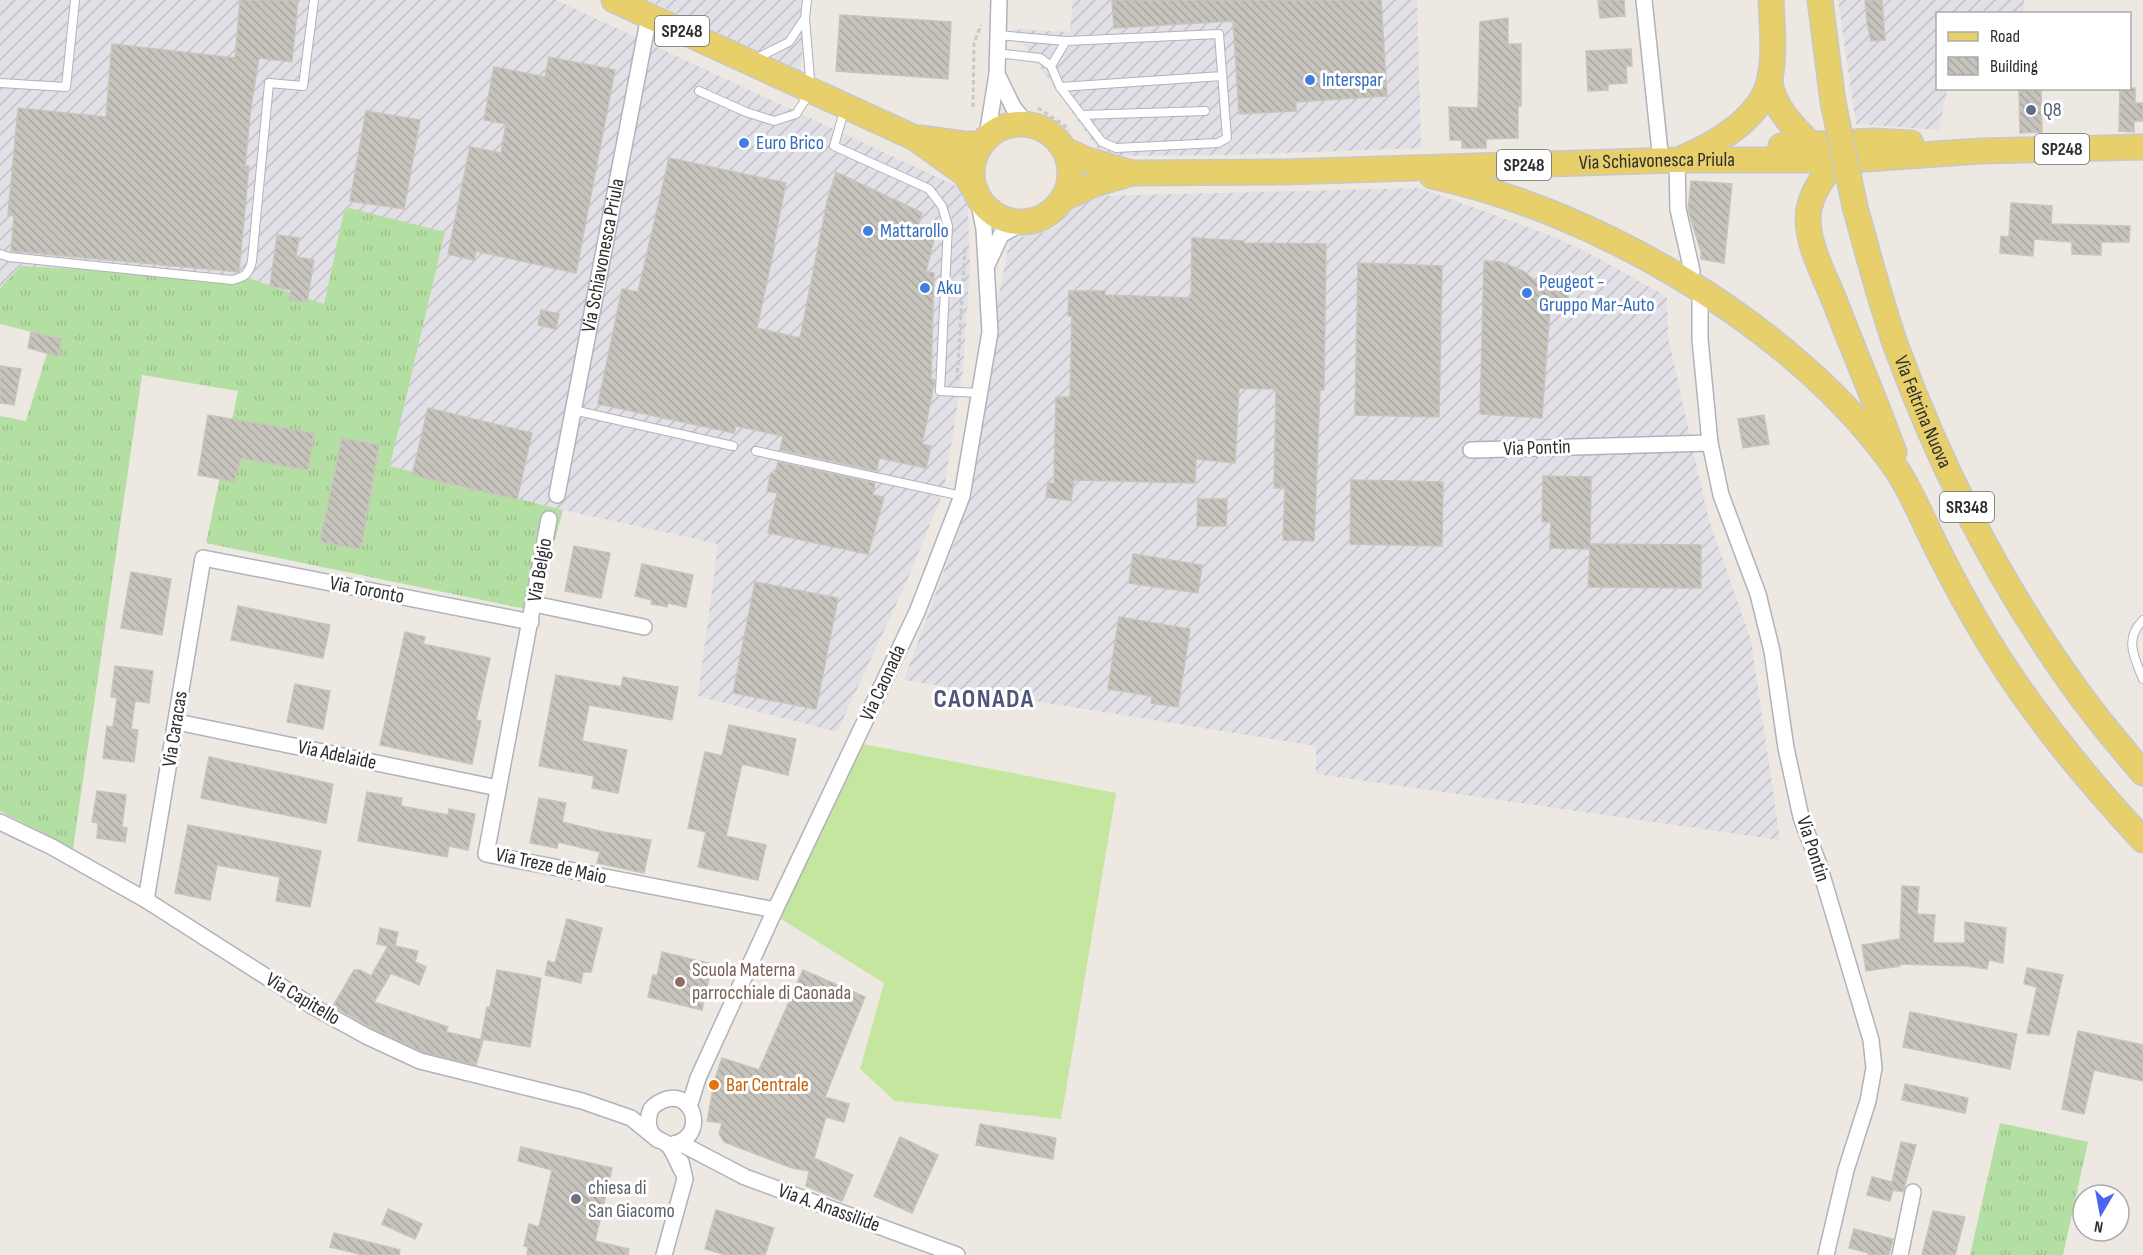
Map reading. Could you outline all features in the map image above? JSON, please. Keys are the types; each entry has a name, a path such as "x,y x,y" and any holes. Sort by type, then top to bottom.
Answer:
{"main road":[{"name":"SP248","path":"614,0 915,138 965,174 976,193"},
{"path":"1770,0 1773,35 1771,92 1790,121 1811,144 1824,154 1838,160"},
{"name":"Via Feltrina Nuova","path":"1820,0 1833,102 1855,207 1899,355 1920,409 1975,524 2023,608 2057,663 2095,716 2143,773"},
{"path":"1669,160 1709,146 1732,131 1759,103 1767,90 1770,79"},
{"path":"1026,123 1047,130 1055,136 1065,150 1071,168 1069,185 1064,198 1050,213 1036,220 1024,222 1006,219 988,209 976,193 972,178 973,162 984,140 998,129 1011,124 1026,123"},
{"name":"SP248","path":"915,138 964,144 984,140"},
{"path":"1669,160 1749,149 1892,141 1971,150"},
{"name":"SP248","path":"1971,150 2143,147"},
{"path":"1971,150 1934,148 1852,151 1838,160 1822,180 1808,214 1809,231 1903,480 1975,620 2025,697 2077,765 2143,840"},
{"name":"Via Schiavonesca Priula","path":"1065,150 1087,160 1132,173"},
{"name":"Via Schiavonesca Priula","path":"1064,198 1095,184 1132,173 1388,169 1669,160 1838,160"},
{"path":"1388,169 1469,185 1540,208 1589,229 1655,262 1757,330 1824,387 1870,435 1903,480"}],"street":[{"path":"984,140 997,74 999,0"},
{"name":"Via Pontin","path":"1644,0 1669,160 1679,176 1678,209 1695,288 1700,301 1700,339 1710,442 1721,495 1758,594 1772,651 1786,748 1801,818 1819,865 1871,1040 1874,1068 1868,1101 1846,1170 1826,1255"},
{"name":"Via Schiavonesca Priula","path":"557,495 649,16"},
{"path":"997,74 1013,107 1026,123"},
{"name":"Via Caonada","path":"671,1143 689,1137 694,1128 692,1112 698,1078 917,612 962,496 990,332 984,229 976,193"},
{"name":"Via Caonada","path":"987,266 1001,235 1024,222"},
{"name":"Via Pontin","path":"1471,450 1710,442"},
{"name":"Via Belgio","path":"531,622 549,519"},
{"name":"Via Toronto","path":"203,558 531,622"},
{"name":"Via Caracas","path":"146,900 203,558"},
{"path":"534,604 644,627"},
{"name":"Via Treze de Maio","path":"531,622 486,854 775,910"},
{"name":"Via Adelaide","path":"177,722 498,788"},
{"name":"Via Capitello","path":"0,822 52,847 146,900 312,1006 366,1036 420,1061 582,1101 631,1118 671,1143"},
{"name":"Via Caonada","path":"652,1108 660,1101 671,1098 698,1078"},
{"path":"671,1098 681,1100 692,1112 696,1137 704,1155"},
{"path":"631,1118 644,1116 652,1108"},
{"path":"652,1108 648,1120 650,1131 671,1143 685,1179 664,1255"},
{"name":"Via A. Anassilide","path":"671,1143 704,1155 745,1177 957,1255"},
{"path":"1900,1255 1913,1192"}],"lane":[{"path":"0,82 66,87 75,0"},
{"path":"0,254 9,257 232,280 243,278 249,271 252,261 269,83 303,86 314,0"},
{"path":"699,91 774,121 796,114 812,92 805,18 807,0"},
{"path":"750,63 759,56 789,42 805,18"},
{"path":"997,35 1066,41 1219,34 1227,138 1218,143 1116,148 1102,142 1060,87 1051,66 1040,58 997,53"},
{"path":"1051,66 1066,41"},
{"path":"1060,87 1222,76"},
{"path":"845,107 834,146 929,189 942,206 948,226 940,391 979,393"},
{"path":"1081,115 1205,111"},
{"path":"573,410 733,446"},
{"path":"756,451 962,496"},
{"path":"2143,620 2134,629 2132,642 2134,658 2143,679"}],"path":[{"path":"973,115 974,43"},
{"path":"956,393 965,244"}],"shaded area":[{"path":"0,0 556,0 967,191 970,265 963,371 944,490 907,581 837,732 698,696 718,544 563,510 390,466 445,232 324,304 248,278 21,266 0,288"},
{"path":"648,0 809,0 800,71"},
{"path":"1073,0 1417,0 1421,148 1232,155 1103,156 1013,29 1070,32"},
{"path":"1838,0 2024,0 2023,12 1936,12 1936,90 1947,90 1939,130 1856,124"},
{"path":"1419,188 1552,236 1596,257 1667,297 1668,337 1708,517 1751,640 1780,840 1316,774 1316,746 904,680 971,497 990,374 995,314 1010,239 1058,227 1070,211 1095,196"}],"green space":[{"path":"345,207 445,232 390,466 563,510 536,611 206,543 238,391 142,375 73,849 0,811 0,416 26,421 52,337 0,324 0,288 21,266 248,278 324,304"},
{"path":"863,744 1116,793 1061,1119 895,1101 860,1069 884,983 778,917"},
{"path":"2000,1123 2088,1142 2079,1183 2071,1183 2071,1219 2063,1255 1970,1255"}],"building":[{"path":"240,0 298,0 292,62 259,58 245,166 249,166 239,272 11,251 14,216 8,215 18,108 106,117 112,44 235,58"},
{"path":"1112,0 1381,0 1387,96 1296,102 1296,111 1239,114 1233,21 1114,28"},
{"path":"1598,0 1624,0 1625,16 1600,18"},
{"path":"1865,0 1882,0 1885,40 1871,41"},
{"path":"840,15 951,22 948,79 836,71"},
{"path":"1508,18 1508,44 1521,44 1521,106 1518,106 1518,138 1486,139 1486,148 1462,148 1462,140 1450,140 1449,107 1478,108 1480,22"},
{"path":"1631,49 1632,66 1626,66 1627,83 1608,84 1608,90 1588,91 1586,51"},
{"path":"549,57 615,70 576,273 476,251 474,260 448,254 470,147 501,153 506,124 484,120 494,67 545,77"},
{"path":"2135,88 2135,103 2143,103 2143,121 2134,121 2134,132 2119,131 2120,90"},
{"name":"Q8","path":"2019,90 2041,90 2042,132 2020,133"},
{"path":"366,111 420,120 404,209 350,201"},
{"path":"669,158 786,183 757,328 800,338 827,202 836,172 922,213 918,228 936,231 926,272 934,273 931,379 935,380 922,444 931,446 926,468 879,458 877,471 780,450 783,436 736,426 734,433 598,404 622,289 638,292"},
{"path":"1691,181 1732,184 1724,263 1701,259 1688,210"},
{"path":"2011,203 2052,206 2051,224 2130,226 2129,242 2101,242 2101,255 2072,254 2072,242 2034,239 2033,256 2000,253 2001,236 2009,237"},
{"path":"277,235 299,238 296,257 314,260 307,302 289,300 291,290 270,286"},
{"path":"1192,238 1244,241 1244,243 1326,244 1324,390 1320,390 1314,541 1283,540 1285,488 1274,488 1276,389 1239,388 1235,463 1196,459 1195,483 1074,480 1071,501 1046,497 1048,483 1054,483 1056,397 1070,397 1072,316 1068,316 1069,291 1105,291 1105,295 1191,298"},
{"path":"1484,261 1501,262 1523,271 1539,284 1561,288 1568,296 1570,307 1550,307 1542,418 1480,414"},
{"path":"1358,263 1442,266 1439,417 1355,415"},
{"path":"541,310 559,314 556,329 538,325"},
{"path":"31,332 62,339 58,356 28,348"},
{"path":"0,366 21,369 14,405 0,403"},
{"path":"428,408 532,433 517,499 412,475"},
{"path":"208,415 314,433 308,470 241,458 234,482 198,475"},
{"path":"1764,415 1769,444 1743,448 1738,419"},
{"path":"342,438 379,445 361,549 320,542"},
{"path":"778,462 875,483 873,495 884,497 868,554 768,533 777,493 767,491 771,473 775,474"},
{"path":"1543,476 1591,477 1590,544 1701,545 1701,588 1588,587 1590,549 1550,548 1551,522 1542,522"},
{"path":"1351,480 1443,482 1442,546 1350,544"},
{"path":"1198,499 1227,499 1226,526 1197,526"},
{"path":"574,546 610,553 601,598 565,591"},
{"path":"1133,554 1202,565 1198,593 1129,583"},
{"path":"642,564 693,575 686,607 668,603 667,607 651,604 652,600 635,596"},
{"path":"131,572 171,579 162,635 121,628"},
{"path":"755,582 838,598 816,709 733,693"},
{"path":"238,606 330,625 323,658 231,640"},
{"path":"1119,617 1190,629 1178,707 1151,703 1152,696 1108,689"},
{"path":"405,632 425,637 423,644 490,658 476,720 481,721 472,764 380,745"},
{"path":"115,666 153,671 149,703 135,701 131,729 138,730 134,762 103,758 107,726 113,727 117,698 111,697"},
{"path":"556,675 621,687 623,677 678,687 672,720 589,705 582,741 627,750 618,793 592,788 594,776 539,766"},
{"path":"295,684 330,691 323,729 287,722"},
{"path":"729,725 796,739 788,775 742,764 726,836 766,845 758,880 698,867 706,832 688,828 705,752 722,756"},
{"path":"209,757 333,784 326,823 201,798"},
{"path":"97,791 126,795 122,827 127,828 125,842 97,838 98,823 92,822"},
{"path":"367,792 402,798 401,806 448,815 449,809 475,814 468,850 449,846 447,857 358,841"},
{"path":"539,798 566,803 562,822 651,840 644,873 597,863 600,852 558,842 557,848 530,843"},
{"path":"188,825 321,851 310,907 276,901 280,877 217,865 210,900 175,893"},
{"path":"1902,886 1919,887 1917,914 1935,915 1933,943 1965,943 1965,922 2006,928 2003,963 1989,960 1987,969 1967,966 1900,964 1900,966 1866,971 1862,945 1900,939"},
{"path":"567,919 602,928 591,972 583,972 581,983 545,975 548,961 555,963"},
{"path":"380,928 398,932 395,946 418,951 415,962 426,967 419,985 391,973 374,1002 448,1027 446,1032 483,1040 476,1065 423,1052 370,1027 333,1006 354,970 360,970 371,976 388,946 377,944"},
{"name":"Scuola Materna parrocchiale di Caonada","path":"662,952 712,964 702,1010 648,997 653,975 657,976"},
{"path":"2027,968 2063,975 2049,1035 2027,1033 2037,987 2024,984"},
{"path":"497,970 541,978 530,1047 481,1039"},
{"path":"803,970 865,997 825,1097 849,1104 844,1122 826,1117 814,1158 853,1175 842,1201 806,1186 809,1171 792,1168 724,1142 719,1134 722,1123 707,1121 715,1079 722,1058 759,1070"},
{"path":"1910,1012 2017,1034 2010,1069 1903,1047"},
{"path":"2078,1031 2143,1045 2143,1081 2094,1070 2084,1114 2062,1109"},
{"path":"1905,1084 1968,1098 1965,1113 1902,1100"},
{"path":"980,1124 1056,1138 1053,1159 976,1145"},
{"path":"900,1137 938,1155 912,1213 874,1196"},
{"path":"1901,1142 1916,1145 1903,1192 1893,1190 1890,1201 1867,1195 1872,1177 1892,1182"},
{"path":"521,1147 612,1168 595,1241 629,1249 628,1255 527,1255 528,1247 524,1246 529,1224 539,1227 552,1170 518,1161"},
{"path":"388,1209 422,1224 415,1239 382,1224"},
{"path":"716,1210 774,1228 765,1255 726,1255 705,1249"},
{"path":"1933,1211 1965,1217 1955,1255 1922,1255"},
{"path":"1854,1229 1893,1239 1889,1255 1868,1255 1869,1253 1849,1248"},
{"path":"334,1233 400,1250 399,1255 363,1255 330,1247"}],"place":[{"name":"Interspar","path":"1310,80"},
{"name":"Q8","path":"2031,110"},
{"name":"Euro Brico","path":"744,143"},
{"name":"Mattarollo","path":"868,231"},
{"name":"Aku","path":"925,288"},
{"name":"Peugeot - Gruppo Mar-Auto","path":"1527,293"},
{"name":"Scuola Materna parrocchiale di Caonada","path":"680,982"},
{"name":"Bar Centrale","path":"714,1085"},
{"name":"chiesa di San Giacomo","path":"576,1199"}],"district":[{"name":"CAONADA","path":"984,699"}]}
